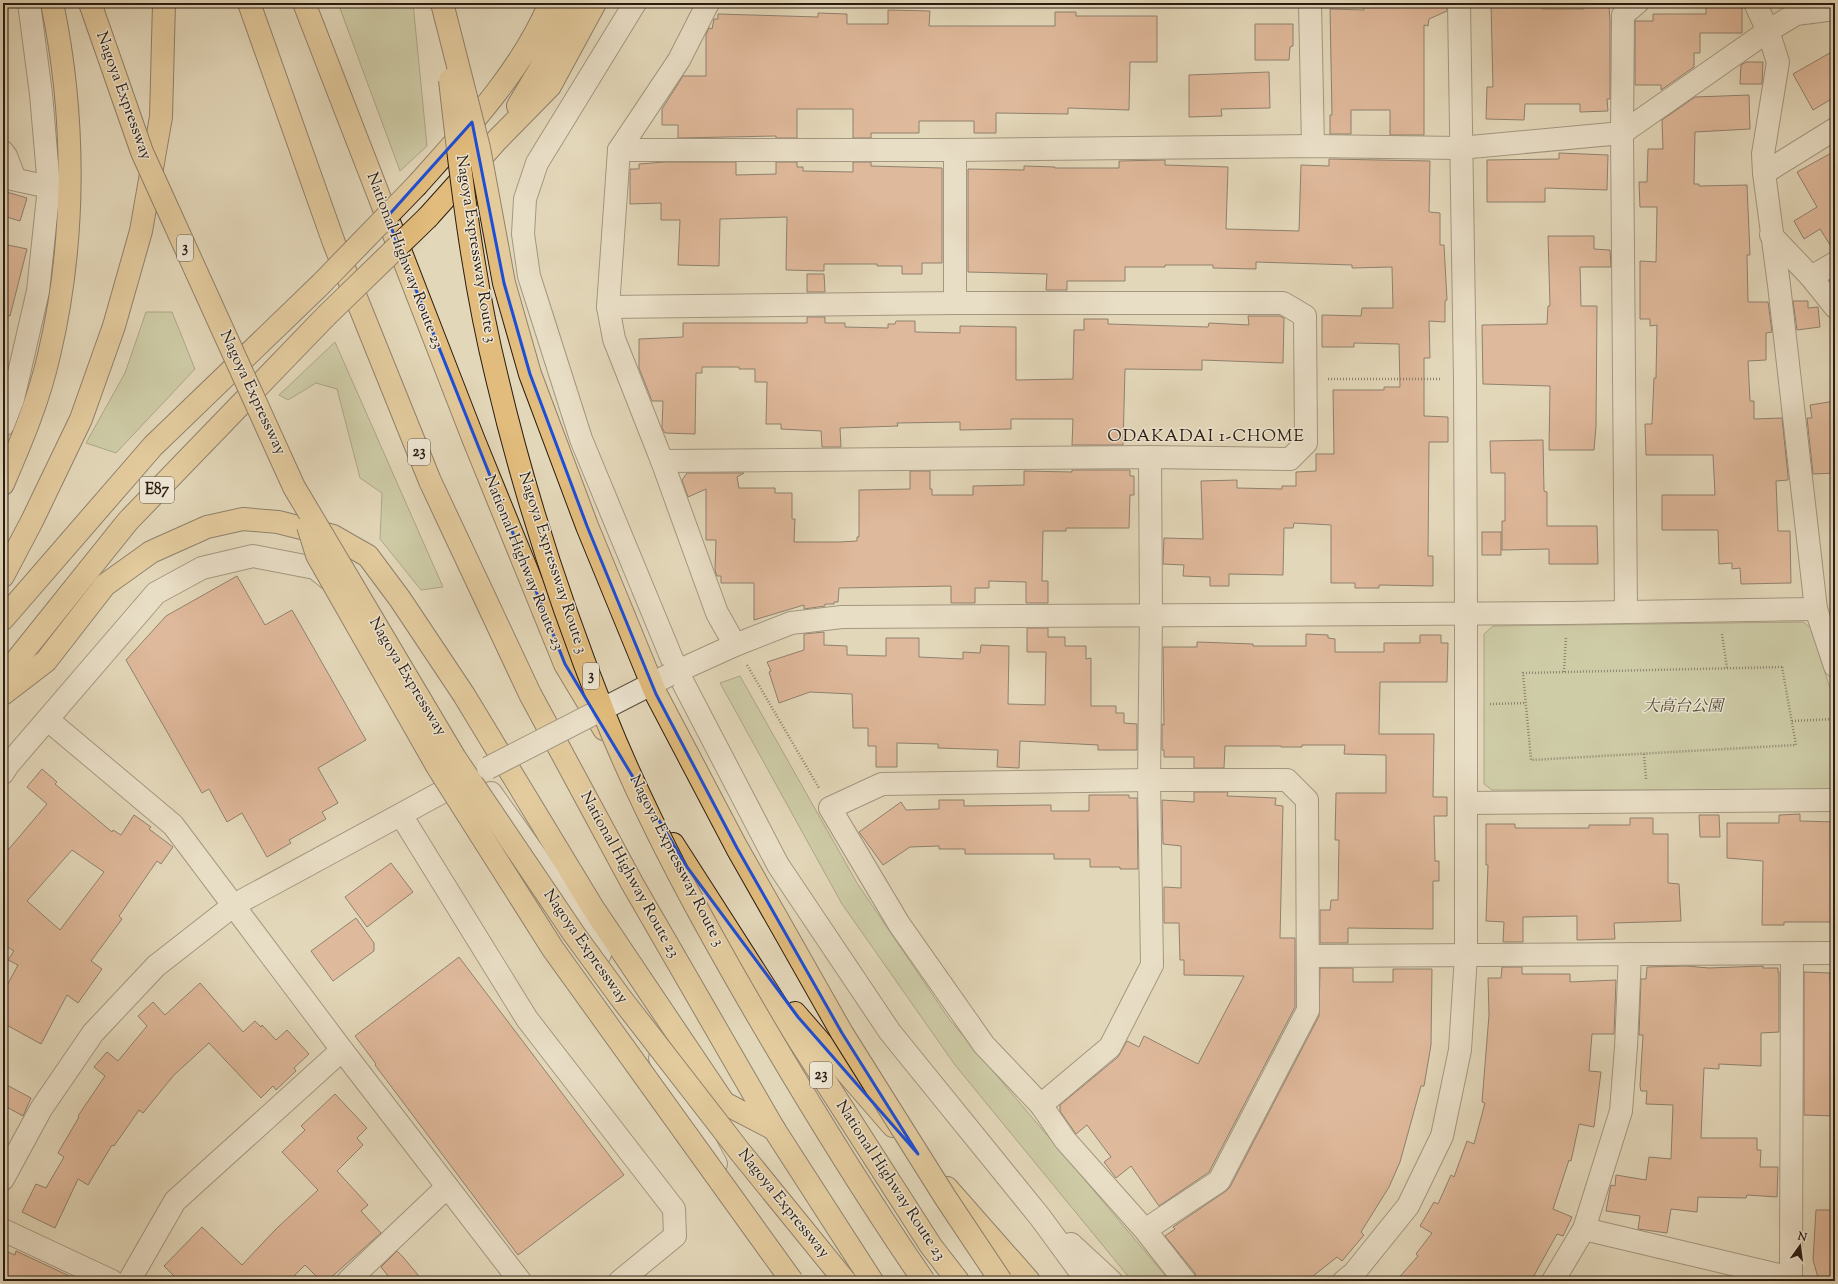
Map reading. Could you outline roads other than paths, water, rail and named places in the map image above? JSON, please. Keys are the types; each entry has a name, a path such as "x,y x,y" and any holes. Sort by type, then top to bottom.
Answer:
{"highway":[{"path":"3,484 25,433 49,356 63,281 70,217 68,118 56,23 52,3"},
{"name":"Nagoya Expressway","path":"90,3 142,152 294,486 455,758 574,934 620,997 741,1153 845,1281"},
{"path":"3,576 32,521 81,419 118,311 141,231 161,117 164,3"},
{"name":"National Highway Route 23","path":"249,3 334,243 434,488 530,694 632,883 774,1129 872,1281"},
{"name":"National Highway Route 23","path":"304,3 473,438 565,664 687,867 931,1246 958,1281"},
{"path":"442,3 479,148 504,283 530,374 587,526 656,694 738,848 842,1033 945,1197 1001,1281"},
{"name":"Nagoya Expressway Route 3","path":"442,3 454,121 466,208 496,376 520,466 556,582 606,717 658,833 728,965 875,1210 924,1281"},
{"name":"E87","path":"3,619 153,446 320,285 417,185 488,103 521,56 550,3"},
{"path":"498,139 539,71 574,3"},
{"path":"498,139 550,86 594,3"},
{"name":"E87","path":"3,677 128,521 326,316 428,217 498,139"},
{"path":"294,486 317,555 438,766 553,949 792,1281"},
{"path":"3,694 46,661 105,585 151,552 207,527 243,519 278,522 333,536 368,556 400,599 464,695 593,908 724,1103 774,1129"},
{"path":"687,867 798,1017 1029,1281"}],"street":[{"path":"5,413 13,400 38,291 49,187 41,94 29,3"},
{"path":"635,3 537,163 525,199 523,234 529,276 580,439 673,673 778,865 890,1032 1040,1217 1087,1281"},
{"path":"708,3 679,60 619,150 608,307 614,339 662,461 717,613 735,645"},
{"path":"1310,3 1313,146"},
{"path":"1344,1281 1354,1273 1408,1206 1442,1136 1460,1050 1466,955 1466,614 1465,379 1460,148 1459,3"},
{"path":"1626,612 1622,133 1623,16 1637,3"},
{"path":"1755,3 1768,31 1778,62 1763,154 1764,173 1771,235 1779,285 1816,609 1835,666"},
{"path":"619,150 955,150 1313,146 1460,148 1622,133 1768,31 1796,14 1835,9"},
{"path":"1764,173 1835,129"},
{"path":"955,150 955,303"},
{"path":"3,152 6,156 9,178 49,187"},
{"path":"1771,235 1811,277 1835,307"},
{"path":"1811,277 1835,263"},
{"path":"608,307 955,303 1283,303 1305,316 1306,442 1290,459 1150,457 662,461"},
{"path":"1041,1105 1110,1047 1152,965 1149,780 1151,614 1150,457"},
{"path":"3,773 8,765 156,593 202,568 253,556 315,568 362,606 482,770 535,855 620,984 779,1281"},
{"path":"3,1180 41,1109 93,1033 156,966 234,906 482,770 673,673 735,645 791,623 842,617 1151,614 1466,614 1816,609"},
{"path":"48,720 173,825 342,1050 520,1281"},
{"path":"1146,1230 1219,1181 1308,1010 1307,800 1287,780 1149,780 882,784 830,808 899,924 984,1045 1041,1105 1065,1140 1146,1230 1185,1281"},
{"path":"1466,804 1835,800"},
{"path":"401,815 527,1019 674,1209 675,1236 620,1281"},
{"path":"1553,1281 1584,1230 1621,1111 1626,1047 1630,954"},
{"path":"1308,956 1835,954"},
{"path":"1584,1230 1792,1279 1792,955"},
{"path":"129,1281 175,1201 342,1050"},
{"path":"348,1281 448,1187"},
{"path":"1040,1217 1103,1272 1111,1281"},
{"path":"3,1230 112,1281"}],"district":[{"name":"ODAKADAI 1-CHOME","path":"1206,437"}],"park label":[{"name":"大高台公園","path":"1683,707"}]}
